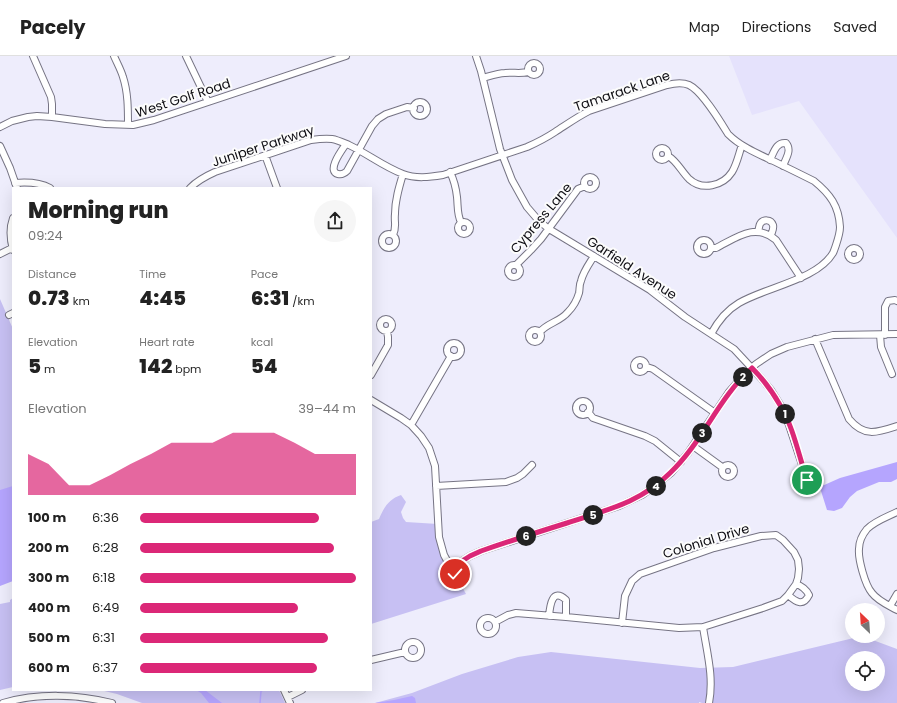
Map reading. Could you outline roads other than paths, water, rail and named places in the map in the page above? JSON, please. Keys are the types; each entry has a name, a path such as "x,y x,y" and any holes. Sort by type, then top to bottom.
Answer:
{"street":[{"path":"33,56 51,96 52,117"},
{"path":"114,56 125,85 128,125"},
{"path":"186,56 208,102"},
{"name":"West Golf Road","path":"0,127 28,117 37,116 105,124 133,125 154,120 346,56"},
{"name":"Garfield Avenue","path":"476,56 502,155 512,180 527,207 539,221 549,229 650,290 734,349 771,390 781,406 789,425 807,480"},
{"path":"483,78 506,72 528,72"},
{"name":"Tamarack Lane","path":"502,155 540,141 589,111 667,84 676,83 689,85 696,89 702,95 728,134 742,145 814,181 832,198 836,205 840,223 840,231 833,253 814,272 738,304 725,313 711,334"},
{"path":"346,144 334,165 336,174 341,175 345,173 372,126 378,119 386,114 407,107 414,108"},
{"name":"Juniper Parkway","path":"191,187 210,174 321,138 333,139 346,144 403,174 413,177 437,176 502,155"},
{"path":"770,160 778,144 781,142 786,143 789,150 783,166"},
{"path":"668,156 674,159 690,180 700,185 716,185 728,177 733,170 742,145"},
{"path":"0,146 16,186 29,182 48,187"},
{"path":"265,155 277,187"},
{"path":"450,172 455,184 458,218 461,222"},
{"path":"393,236 395,230 394,215 396,199 403,174"},
{"name":"Cypress Lane","path":"516,265 532,250 578,189 584,186"},
{"path":"12,220 10,232 12,246"},
{"path":"758,231 761,222 768,220 773,225 771,235"},
{"path":"711,248 716,248 746,233 758,231 771,235 776,240 801,278"},
{"path":"835,247 848,252"},
{"path":"0,254 12,249"},
{"path":"540,332 542,329 567,314 578,295 580,282 584,272 594,256"},
{"path":"892,374 881,347 885,307 888,301 897,301"},
{"path":"372,373 388,345 387,331"},
{"path":"451,568 481,551 619,506 642,495 671,473 681,462 729,392 744,375 770,354 787,347 833,335 897,334"},
{"path":"815,340 849,419 855,426 869,432 875,432 897,426"},
{"path":"411,425 451,356"},
{"path":"647,367 716,412"},
{"path":"372,401 411,425 429,448 436,466 439,538 444,556 456,577"},
{"path":"588,412 593,418 645,436 655,441 681,462"},
{"path":"693,446 722,467"},
{"path":"436,486 506,482 517,478 532,465"},
{"path":"897,512 873,524 861,538 858,550 867,585 872,593 879,600 897,610"},
{"name":"Colonial Drive","path":"495,622 508,615 516,613 566,617 622,623 679,628 703,628 782,601 788,596 796,584 799,569 798,560 794,552 784,540 776,535 761,536 714,548 640,574 632,582 625,596 622,623"},
{"path":"788,596 797,602 807,599 808,595 806,590 802,586 796,584"},
{"path":"890,606 897,594"},
{"path":"549,616 551,600 557,596 561,596 566,600 566,617"},
{"path":"703,628 712,679 709,703"},
{"path":"372,660 405,652"},
{"path":"284,691 289,700 301,691"},
{"path":"3,703 26,698 45,700 67,696 90,698 112,703"}],"waterway":[{"path":"260,703 261,691"}]}
